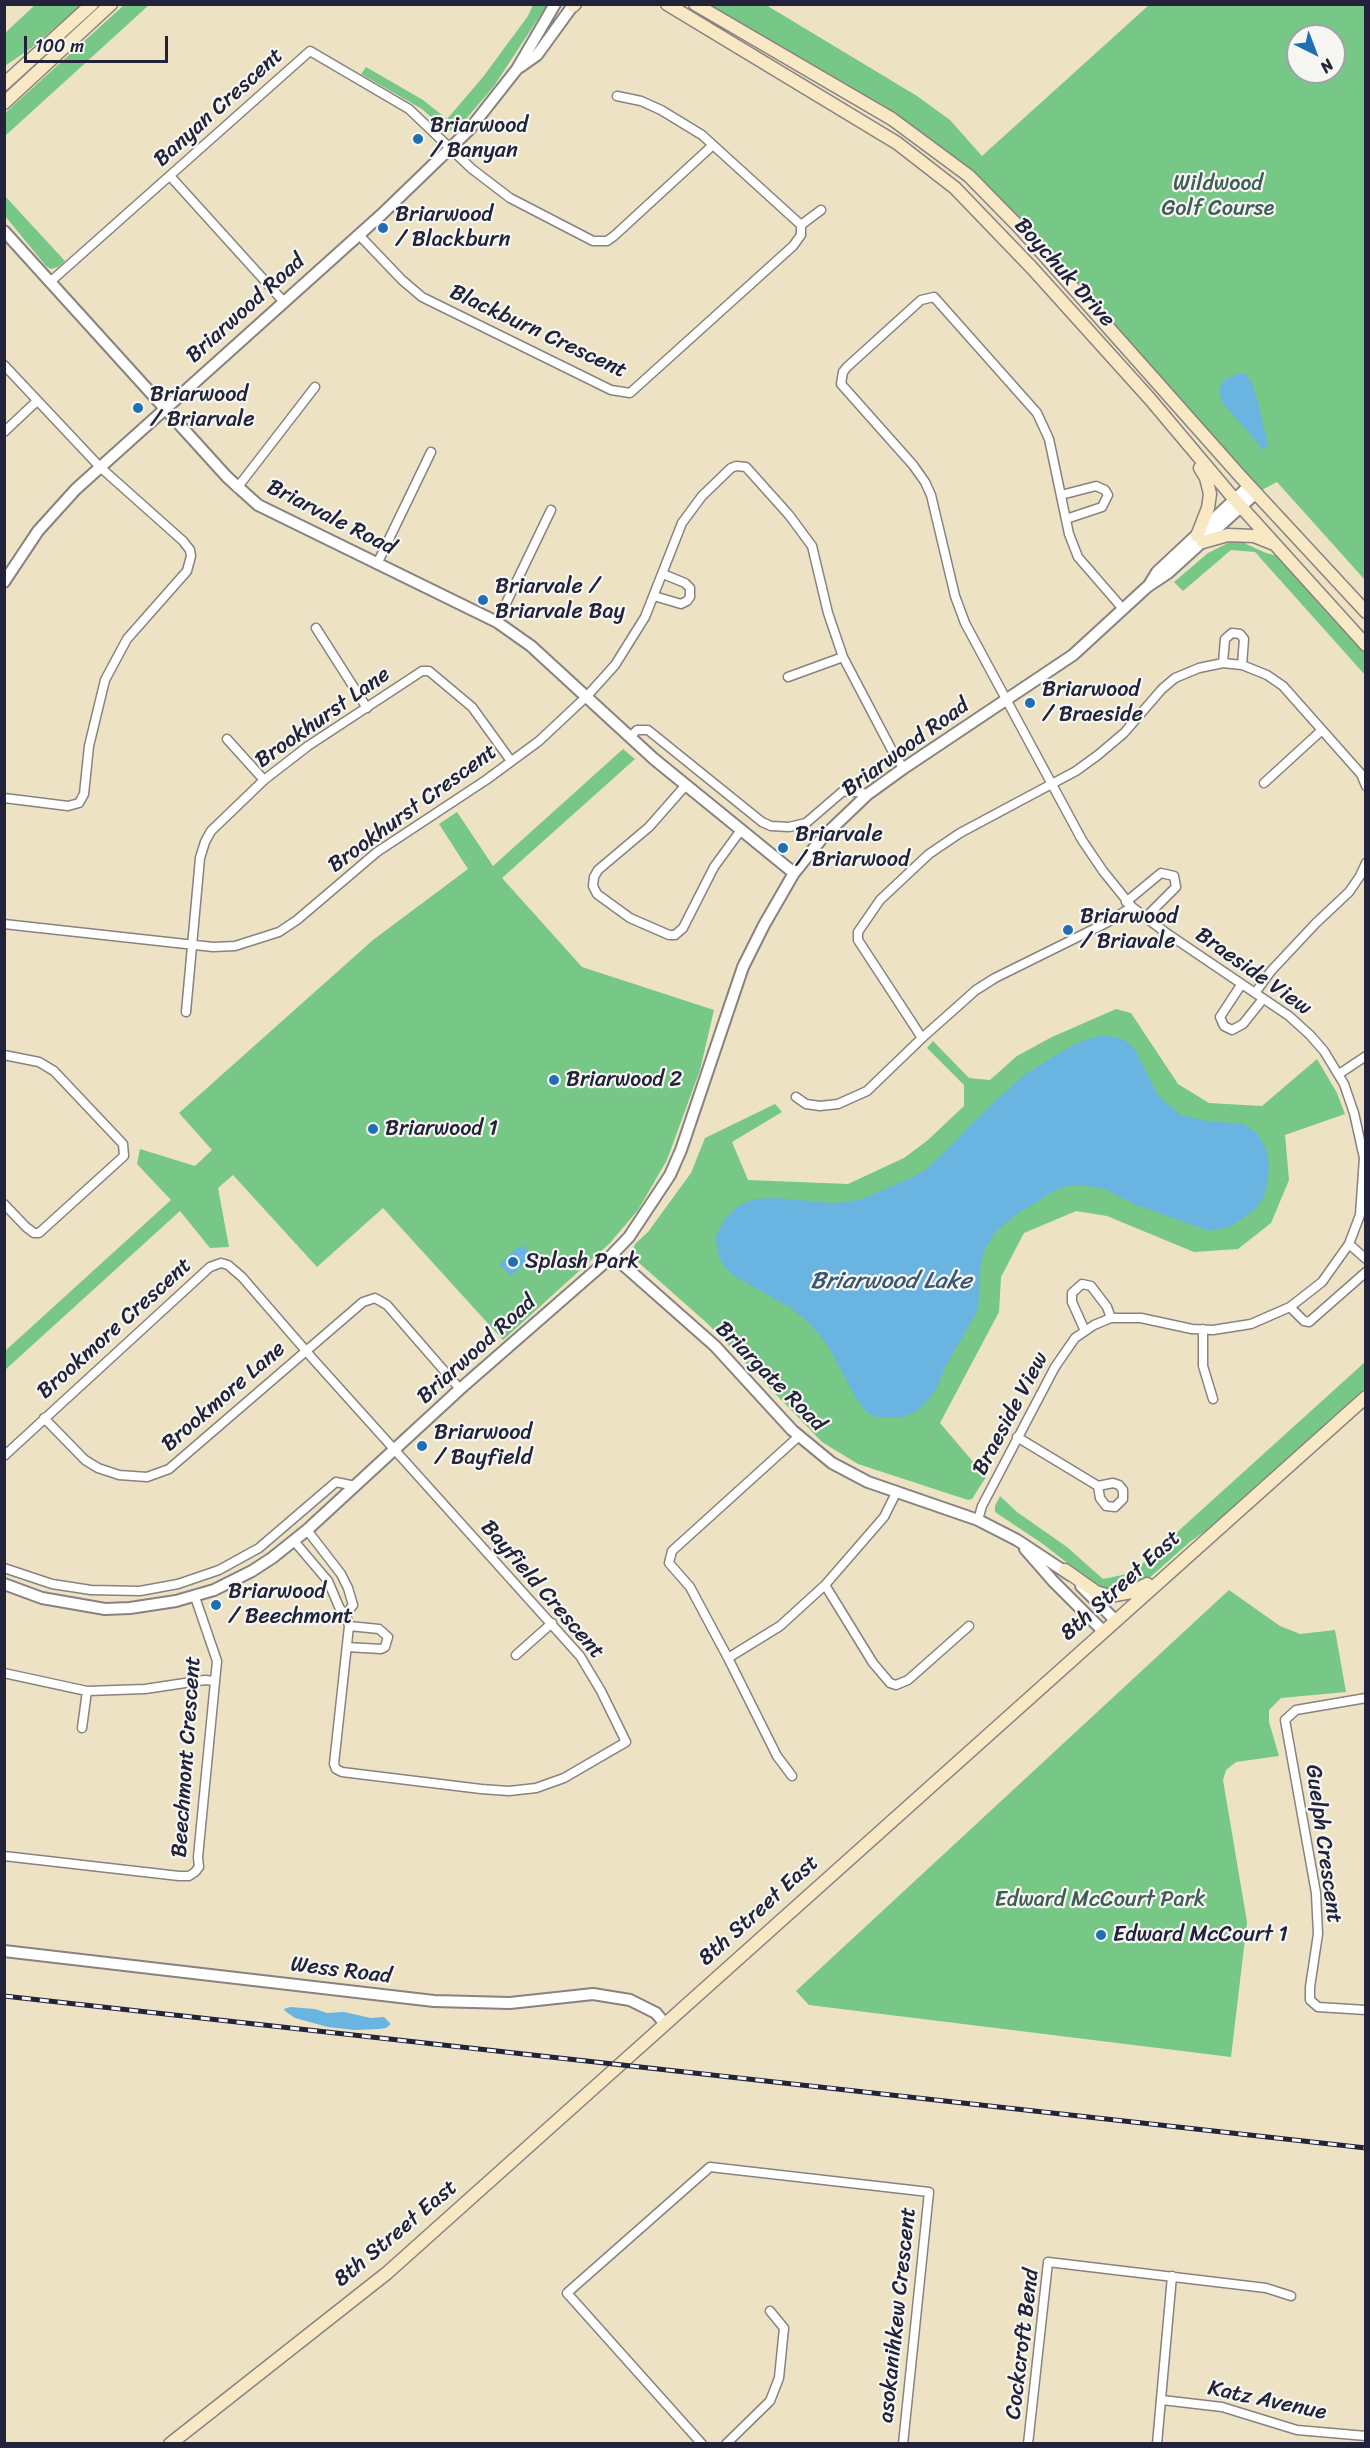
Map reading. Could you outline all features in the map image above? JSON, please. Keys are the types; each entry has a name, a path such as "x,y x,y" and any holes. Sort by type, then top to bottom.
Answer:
{"main road":[{"path":"4,84 92,4"},
{"path":"4,103 111,4"},
{"name":"Boychuk Drive","path":"668,4 880,132 944,178 975,207 1032,268 1365,645"},
{"name":"Boychuk Drive","path":"695,4 892,119 969,176 1020,228 1252,490 1365,612"},
{"path":"1184,441 1209,486 1208,507 1200,539 1227,535 1247,536 1262,539 1280,547"},
{"name":"8th Street East","path":"170,2444 387,2273 1102,1630 1365,1397"},
{"path":"1065,1570 1096,1592 1108,1596 1120,1595 1143,1587 1182,1559"}],"street":[{"name":"Briarwood Road","path":"4,582 38,531 76,489 359,235 475,122 517,69 555,4"},
{"name":"Briarwood Road","path":"517,69 537,55 574,5"},
{"name":"Banyan Crescent","path":"50,282 310,51 409,109 450,148"},
{"path":"617,96 641,101 661,110 702,135 801,225"},
{"path":"450,148 472,169 510,198 583,236 600,242 614,236 713,145"},
{"path":"170,176 284,302"},
{"name":"Blackburn Crescent","path":"359,235 402,280 422,297 611,390 630,393 793,246 801,235 801,225 821,210"},
{"name":"Briarvale Road","path":"4,231 237,488 276,516 496,622 531,646 630,737 794,873"},
{"name":"Braeside View","path":"978,1520 982,1506 1017,1437 1060,1358 1075,1338 1111,1318 1141,1318 1219,1330 1251,1324 1290,1307 1322,1282 1349,1244 1360,1215 1365,1158 1354,1113 1339,1074 1310,1035 1290,1016 1129,904 1082,840 965,623 955,596 931,495 925,482 914,465 842,384 843,372 921,300 934,297 1036,412 1049,440 1061,495"},
{"path":"4,365 100,467 183,541 190,550 190,563 187,571 127,639 105,680 89,746 84,794 79,803 68,806 4,798"},
{"path":"237,488 315,387"},
{"path":"4,432 37,401"},
{"path":"377,564 431,452"},
{"name":"Brookhurst Crescent","path":"4,924 191,945 235,946 279,932 297,920 377,852 539,741 587,696 615,665 630,644 654,596 682,523 702,496 731,468 736,466 746,467 789,515 812,546 828,613 843,657"},
{"path":"1066,519 1102,507 1108,495 1105,490 1096,486 1061,495 1069,534 1078,557 1123,609"},
{"name":"Briarwood Road","path":"4,1584 42,1598 105,1609 156,1605 195,1597 252,1571 307,1530 460,1389 612,1256 648,1210 670,1175 689,1127 743,967 794,873 823,837 868,794 1072,655 1147,588 1157,572 1200,539 1252,490"},
{"path":"496,622 551,510"},
{"path":"654,596 681,603 690,597 690,588 685,582 663,574"},
{"path":"316,628 367,708"},
{"path":"1222,663 1225,639 1232,633 1240,634 1244,639 1242,665"},
{"path":"788,677 843,657 896,758 904,768"},
{"path":"922,1038 858,940 858,932 880,900 929,854 960,832 1052,784 1098,755 1124,733 1162,689 1175,678 1189,671 1222,663 1242,665 1267,675 1282,686 1361,774 1365,786"},
{"name":"Brookhurst Lane","path":"186,1012 200,858 205,842 211,831 264,780 308,746 422,671 429,671 472,707 511,761"},
{"path":"630,737 637,730 648,730 762,822 771,826 789,827 806,823 842,792 868,794"},
{"path":"1264,783 1322,730"},
{"path":"227,739 264,780"},
{"path":"686,785 649,827 598,870 593,886 597,894 630,918 669,935 675,935 682,928 714,867 741,830"},
{"path":"1255,993 1271,971 1349,892 1360,876 1365,863"},
{"path":"796,1097 806,1104 820,1106 838,1104 867,1091 976,990 995,978 1106,923 1161,873 1174,876 1176,887 1146,917"},
{"path":"1241,984 1220,1017 1224,1026 1232,1030 1243,1024 1263,999"},
{"path":"4,1055 39,1062 54,1071 123,1144 124,1156 39,1233 34,1233 26,1227 4,1204"},
{"path":"1339,1074 1365,1056"},
{"path":"1349,1244 1365,1259"},
{"name":"Briargate Road","path":"612,1256 715,1347 798,1437 852,1475 978,1520 1017,1540 1065,1570 1114,1620"},
{"name":"Brookmore Crescent","path":"4,1456 215,1264 228,1265 235,1270 395,1451"},
{"path":"1290,1307 1304,1321 1310,1322 1365,1272"},
{"path":"1086,1330 1072,1302 1072,1293 1082,1284 1091,1286 1107,1307 1111,1318"},
{"name":"Brookmore Lane","path":"44,1418 85,1460 98,1468 119,1475 147,1476 169,1469 193,1451 363,1302 375,1298 387,1305 460,1389"},
{"path":"1203,1329 1203,1366 1213,1399"},
{"path":"792,1776 777,1756 690,1587 669,1563 672,1551 798,1437"},
{"path":"1017,1437 1098,1486"},
{"name":"Bayfield Crescent","path":"294,1541 328,1581 340,1610 346,1614 349,1626 334,1764 336,1769 350,1773 509,1791 536,1788 564,1778 626,1742 601,1691 580,1656 395,1451"},
{"path":"4,1568 52,1584 91,1590 140,1591 178,1584 219,1570 260,1548 336,1482 355,1486"},
{"path":"728,1658 780,1626 825,1585 884,1517 897,1491"},
{"name":"Bayfield Crescent","path":"307,1530 341,1574 348,1588 352,1605 346,1614"},
{"name":"Briargate Road","path":"1017,1540 1053,1581 1102,1630"},
{"path":"825,1585 873,1663 890,1683 896,1685 908,1680 969,1626"},
{"name":"Beechmont Crescent","path":"4,1856 179,1876 189,1876 199,1867 198,1857 217,1661 195,1597"},
{"path":"516,1655 552,1623"},
{"path":"347,1647 381,1649 385,1647 388,1637 379,1629 349,1626"},
{"path":"4,1673 87,1691 134,1690 205,1680 215,1681"},
{"path":"82,1728 87,1691"},
{"name":"Guelph Crescent","path":"1365,1698 1296,1710 1285,1720 1316,1893 1318,1934 1310,2000 1318,2007 1365,2010"},
{"name":"Wess Road","path":"4,1951 434,2001 510,2003 593,1994 630,2000 656,2013 665,2024"},
{"name":"asokanihkew Crescent","path":"702,2444 567,2293 710,2168 929,2192 903,2444"},
{"name":"Cockcroft Bend","path":"1028,2444 1048,2262 1172,2276"},
{"path":"1157,2444 1172,2276 1266,2288 1291,2296"},
{"path":"726,2444 770,2401 779,2378 784,2328 770,2311"},
{"name":"Katz Avenue","path":"1161,2400 1222,2407 1297,2430 1365,2436"}],"green space":[{"path":"36,4 81,5 31,48 5,66 5,33"},
{"path":"124,5 149,5 5,136 5,113"},
{"path":"533,5 547,5 494,86 455,132 443,128 422,109 361,74 366,67 423,100 447,119 483,77 528,16"},
{"name":"Wildwood Golf Course","path":"695,5 766,5 917,96 950,120 982,156 1149,5 1365,5 1365,580 1277,482 1256,493 969,176 892,119"},
{"path":"4,195 65,261 58,267 51,269 46,266 5,216"},
{"path":"1234,540 1245,540 1246,544 1278,556 1365,652 1365,675 1255,552 1231,550 1183,591 1174,582 1208,553"},
{"path":"623,749 635,759 502,878 582,967 714,1010 700,1070 667,1160 638,1210 610,1243 503,1340 383,1208 317,1267 233,1175 218,1188 229,1247 210,1248 180,1211 5,1370 5,1351 171,1200 137,1164 140,1149 195,1166 212,1150 179,1113 373,940 468,869 439,824 457,812 493,866"},
{"path":"1116,1009 1131,1013 1178,1084 1209,1103 1262,1106 1317,1059 1337,1093 1345,1114 1285,1135 1289,1180 1271,1223 1238,1249 1194,1252 1107,1216 1076,1211 1024,1233 1001,1277 999,1312 940,1423 986,1477 972,1499 968,1500 858,1464 822,1442 708,1324 634,1256 635,1244 648,1232 691,1173 705,1138 775,1104 782,1112 732,1142 748,1180 848,1184 904,1158 928,1140 964,1106 964,1085 927,1048 933,1041 969,1078 990,1080 1017,1056 1052,1037"},
{"path":"1365,1362 1365,1388 1219,1522 1191,1541 1147,1580 1134,1588 1111,1592 1098,1587 1043,1544 995,1512 1000,1496 1017,1512 1067,1547 1103,1579 1132,1573"},
{"name":"Edward McCourt Park","path":"1229,1590 1280,1626 1300,1634 1335,1630 1346,1692 1281,1698 1269,1710 1269,1722 1279,1756 1236,1762 1226,1770 1223,1780 1247,1922 1231,2057 809,2005 796,1991"}],"water":[{"path":"1237,374 1245,374 1251,381 1268,445 1263,450 1221,399 1219,392 1223,381"},
{"name":"Briarwood Lake","path":"1105,1035 1122,1039 1134,1048 1159,1097 1181,1115 1207,1121 1243,1124 1257,1133 1266,1149 1269,1164 1264,1196 1256,1208 1244,1218 1229,1227 1209,1231 1134,1204 1105,1189 1083,1185 1068,1186 1054,1191 1014,1216 995,1232 984,1251 980,1269 978,1310 945,1367 938,1386 927,1402 918,1410 901,1418 879,1418 868,1413 857,1400 827,1344 810,1324 791,1308 734,1276 724,1266 718,1254 716,1237 725,1218 738,1206 754,1199 847,1202 862,1199 913,1177 925,1170 944,1153 973,1122 1024,1075 1068,1048 1088,1039"},
{"name":"Splash Park","path":"525,1246 528,1260 511,1276 499,1264 517,1248"},
{"path":"290,2007 315,2009 327,2013 344,2012 371,2018 384,2017 391,2024 379,2029 355,2030 328,2027 295,2018 284,2009"}],"railway":[{"path":"4,1996 1366,2148"}],"place":[{"name":"Briarwood / Banyan","path":"418,139"},
{"name":"Briarwood / Blackburn","path":"383,228"},
{"name":"Briarwood / Briarvale","path":"138,408"},
{"name":"Briarvale / Briarvale Bay","path":"483,600"},
{"name":"Briarwood / Braeside","path":"1030,703"},
{"name":"Briarvale / Briarwood","path":"783,848"},
{"name":"Briarwood / Briavale","path":"1068,930"},
{"name":"Briarwood 2","path":"554,1080"},
{"name":"Briarwood 1","path":"373,1129"},
{"name":"Splash Park","path":"513,1262"},
{"name":"Briarwood / Bayfield","path":"422,1446"},
{"name":"Briarwood / Beechmont","path":"216,1605"},
{"name":"Edward McCourt 1","path":"1101,1935"}]}
